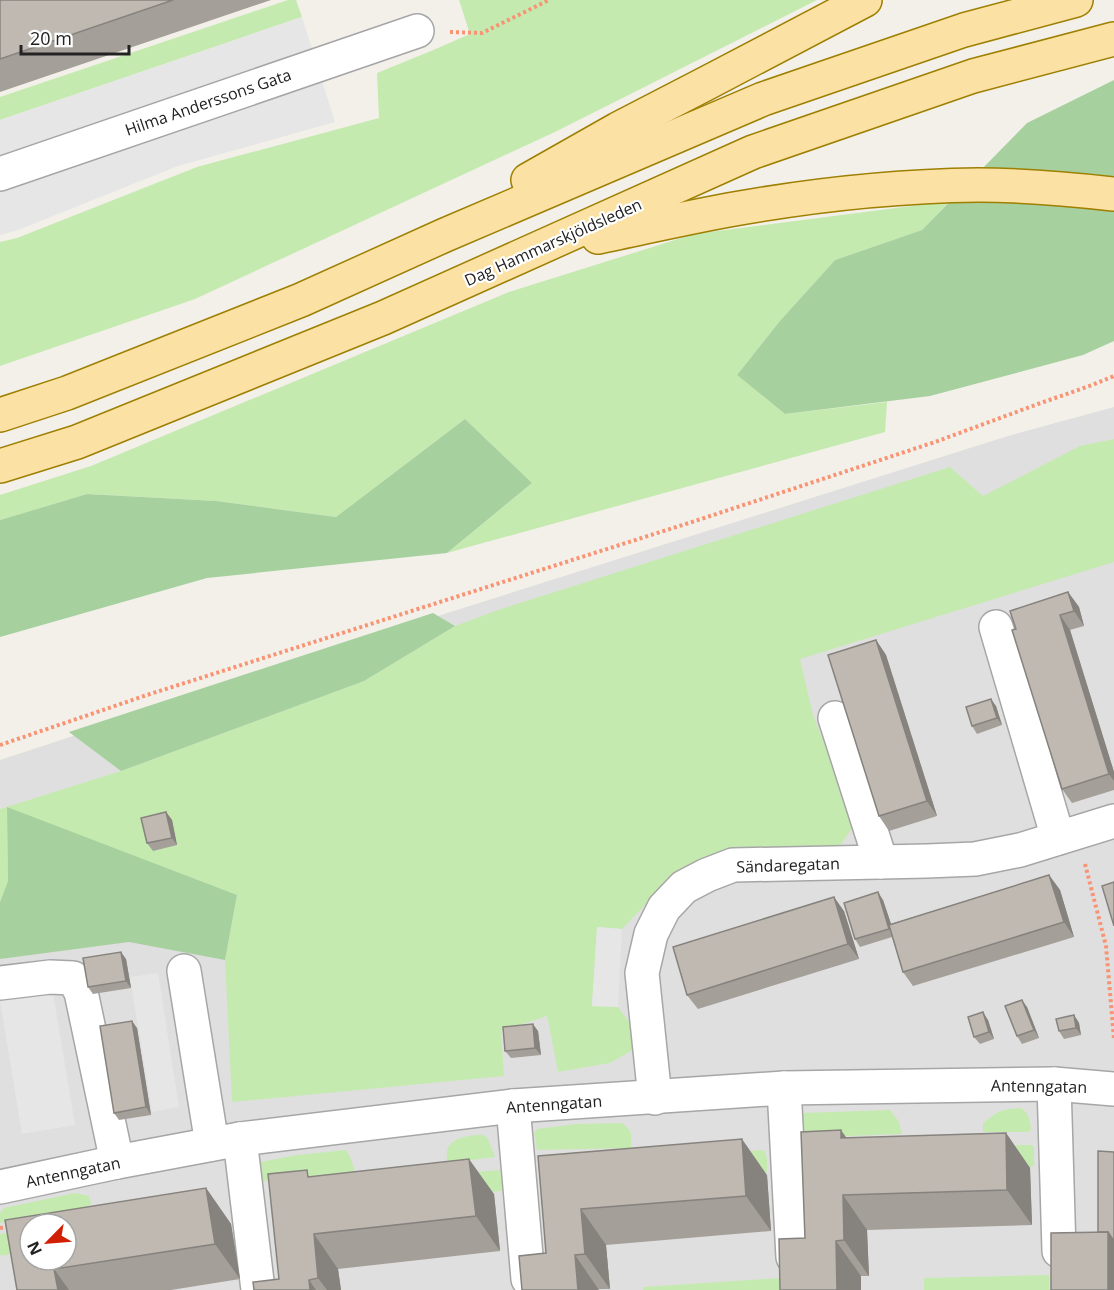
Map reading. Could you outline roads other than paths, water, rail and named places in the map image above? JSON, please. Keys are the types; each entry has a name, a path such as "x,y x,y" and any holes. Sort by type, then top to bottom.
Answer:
{"main road":[{"path":"445,235 540,172 865,0"},
{"path":"0,415 68,393 290,305 445,235 763,99 964,30 1076,0"},
{"name":"Dag Hammarskjöldsleden","path":"0,466 77,442 383,318 753,152 973,76 1114,39"},
{"path":"541,248 745,207 852,192 926,186 979,185 1062,188 1114,194"}],"street":[{"name":"Hilma Anderssons Gata","path":"0,174 417,31"},
{"path":"996,627 1067,835"},
{"path":"835,718 881,862"},
{"name":"Sändaregatan","path":"655,1098 642,973 651,934 664,908 684,887 706,875 733,866 975,859 1020,850 1114,820"},
{"path":"184,971 226,1142 245,1190 258,1290"},
{"path":"0,983 50,977 73,978 81,992 117,1162"},
{"path":"1054,1084 1059,1251"},
{"name":"Antenngatan","path":"0,1187 226,1142 513,1106 784,1088 1054,1084 1114,1089"},
{"path":"784,1088 793,1257"},
{"path":"513,1106 528,1279"}]}
